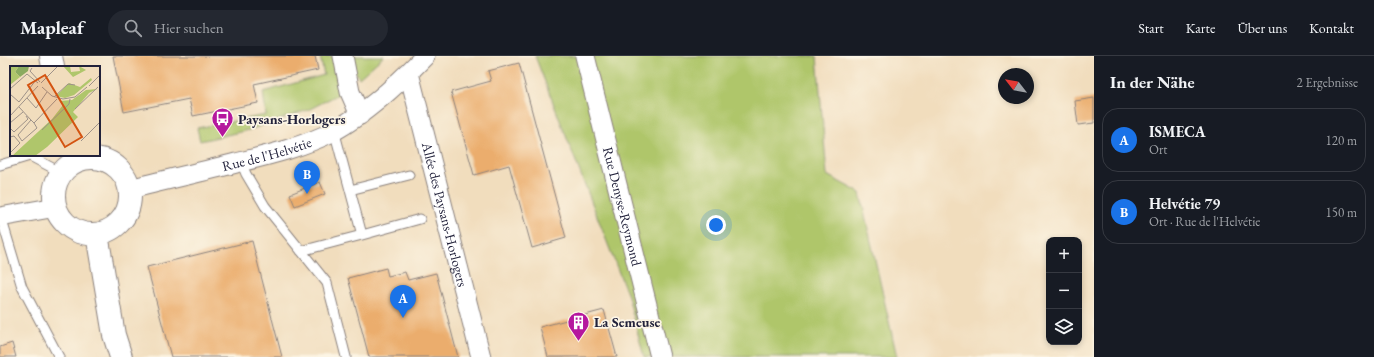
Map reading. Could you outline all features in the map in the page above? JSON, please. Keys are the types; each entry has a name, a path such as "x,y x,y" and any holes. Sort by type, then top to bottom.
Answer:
{"main road":[{"path":"51,56 53,66"},
{"path":"97,158 109,161 119,168 126,178 130,189 130,201 126,213 119,223 109,230 97,234 84,233 72,228 62,219 56,208 55,190 58,181 70,164 86,159 97,158"},
{"path":"97,234 114,335 121,357"}],"street":[{"path":"343,56 350,92 360,115"},
{"name":"Rue de l'Helvétie","path":"130,189 268,155 310,142 360,115 409,73 425,56"},
{"name":"Rue Denyse-Reymond","path":"585,56 660,357"},
{"name":"Allée des Paysans-Horlogers","path":"409,73 481,357"},
{"path":"0,217 56,208"}],"lane":[{"path":"334,130 362,235"},
{"path":"0,164 30,156 70,164"},
{"path":"241,162 246,174 265,206 327,283 346,357"},
{"path":"350,190 409,175"},
{"path":"0,217 22,287 59,357"},
{"path":"301,251 420,219"}],"green space":[{"path":"320,56 333,56 341,93 308,110 249,130 200,141 197,128 266,115 263,92 324,75"},
{"path":"350,56 384,56 359,78 351,64"},
{"path":"535,56 817,56 827,175 860,193 897,357 644,357 628,296"}],"building":[{"path":"113,56 315,56 318,70 254,84 258,103 193,116 189,99 124,112"},
{"path":"519,63 566,238 532,248 509,165 474,175 451,92 491,81 488,71"},
{"path":"1094,98 1094,123 1078,125 1075,101"},
{"path":"320,182 325,194 295,206 290,194"},
{"path":"252,241 282,357 171,357 147,267"},
{"path":"386,268 388,276 405,272 408,280 436,273 458,357 369,357 348,278"},
{"name":"La Semeuse","path":"604,310 617,357 548,357 540,327"},
{"path":"12,343 16,357 0,357 0,347"}],"place":[{"name":"Paysans-Horlogers","path":"223,138"},
{"name":"Helvétie 79","path":"307,194"},
{"name":"ISMECA","path":"403,318"},
{"name":"La Semeuse","path":"578,342"}]}
